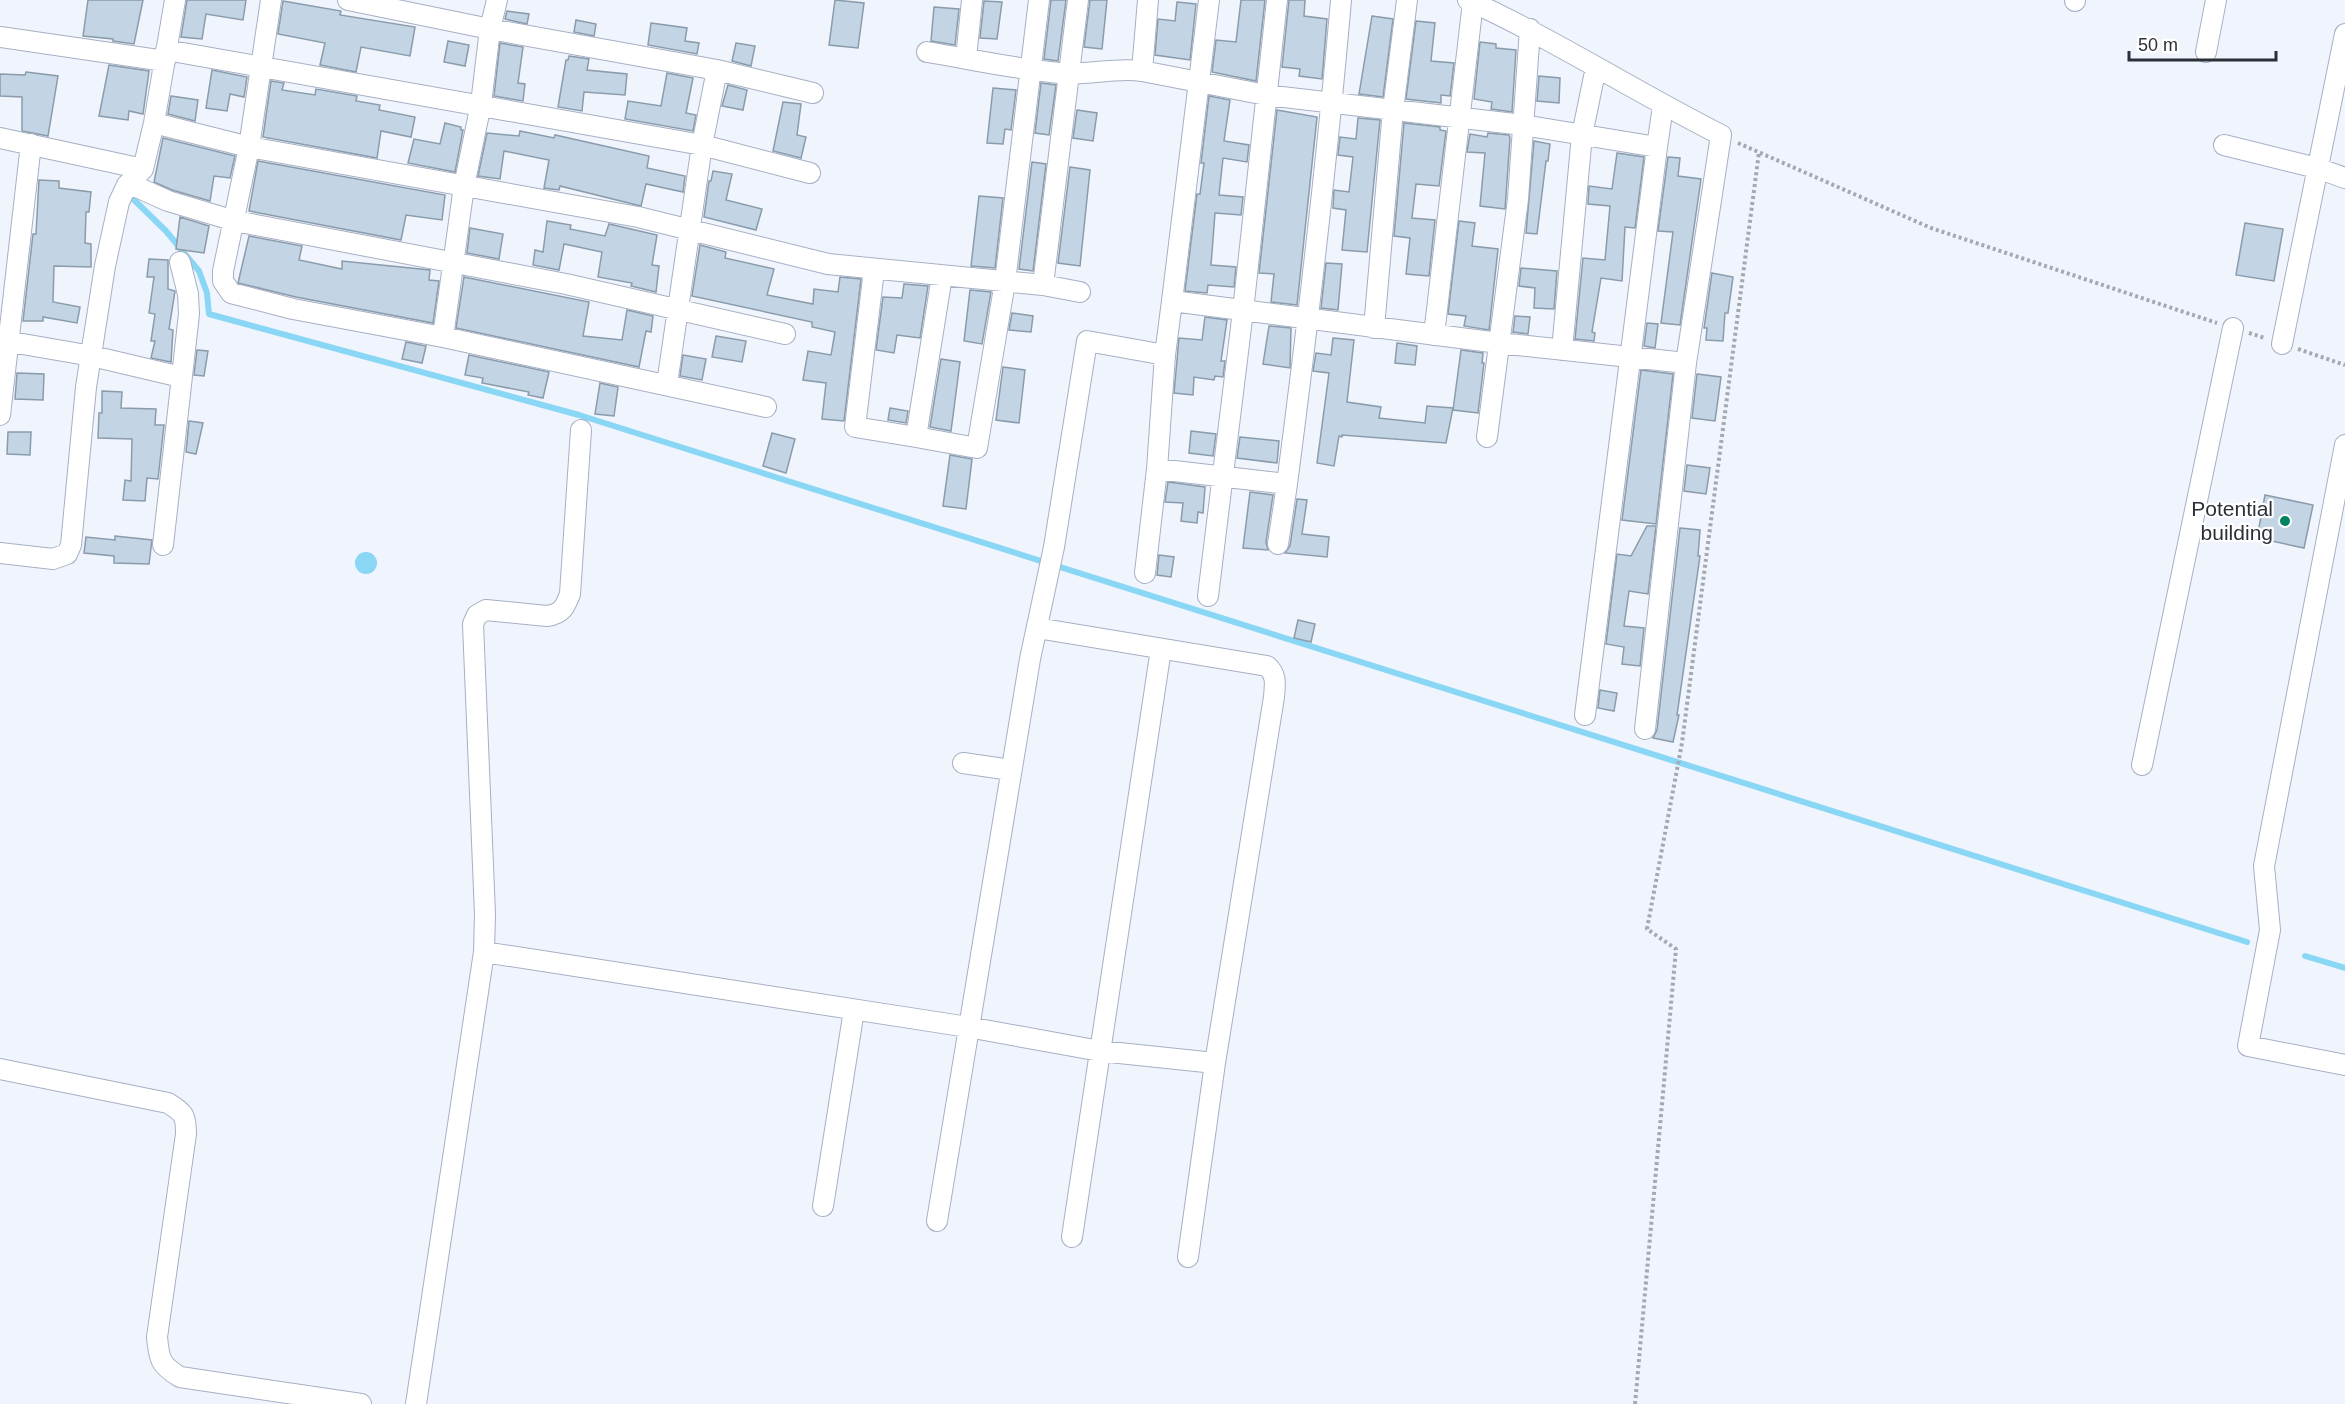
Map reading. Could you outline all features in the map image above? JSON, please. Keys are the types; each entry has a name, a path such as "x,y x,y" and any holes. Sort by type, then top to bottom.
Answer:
{"street":[{"path":"0,554 52,559 67,554 71,546 86,387 105,267 119,201 127,185 136,177 154,123 175,0"},
{"path":"272,0 249,147 223,271 223,281 231,293 293,309 443,337 766,407"},
{"path":"348,0 490,29 717,70 813,93"},
{"path":"443,337 464,186 481,104 490,29 497,0"},
{"path":"966,58 972,0"},
{"path":"874,270 855,427 976,448 1005,282 1039,0"},
{"path":"1043,285 1078,0"},
{"path":"1142,71 1148,0"},
{"path":"1145,573 1157,469 1165,355 1209,0"},
{"path":"1208,596 1243,311 1277,0"},
{"path":"1278,544 1308,320 1341,0"},
{"path":"1374,328 1393,111 1407,0"},
{"path":"2206,52 2216,0"},
{"path":"1434,335 1471,1 1530,29 1663,105 1721,135 1686,363 1645,729"},
{"path":"1487,437 1518,200 1530,29"},
{"path":"2282,344 2345,34"},
{"path":"0,37 262,67 702,145 810,173"},
{"path":"927,52 1068,73 1096,73 1121,68 1266,95 1523,125 1657,147"},
{"path":"1562,350 1582,135 1596,67"},
{"path":"667,384 702,145 717,70"},
{"path":"1585,715 1663,105"},
{"path":"154,123 249,147 638,217 828,264 1043,285 1080,292"},
{"path":"0,138 31,144 136,177 168,201 235,220 566,284 785,334"},
{"path":"0,415 5,341 31,144"},
{"path":"2224,145 2317,168 2345,178"},
{"path":"163,545 189,303 180,262"},
{"path":"916,437 942,276"},
{"path":"1172,301 1374,328 1686,363"},
{"path":"2142,765 2233,328"},
{"path":"5,341 92,356 181,377"},
{"path":"937,1221 1011,770 1036,628 1054,547 1087,341 1165,355"},
{"path":"416,1404 484,952 485,914 473,624 477,615 486,610 548,616 558,614 565,606 570,594 581,430"},
{"path":"2345,445 2264,866 2270,930 2248,1046 2345,1065"},
{"path":"1157,469 1287,484"},
{"path":"1036,628 1267,666 1273,672 1275,679 1215,1063 1188,1257"},
{"path":"1072,1237 1161,649"},
{"path":"963,763 1011,770"},
{"path":"484,952 968,1027 1100,1051 1215,1063"},
{"path":"824,1206 854,1010"},
{"path":"0,1069 168,1103 183,1112 186,1134 157,1337 159,1357 167,1369 180,1377 361,1404"}],"path":[{"path":"1721,135 1931,228 2345,365"},
{"path":"1635,1404 1676,949 1647,929 1682,743 1759,152"}],"water":[{"path":"366,552 374,555 377,563 374,571 366,574 358,571 355,563 358,555"}],"building":[{"path":"88,0 143,0 134,44 83,36"},
{"path":"187,0 246,0 243,20 206,14 202,39 181,37"},
{"path":"835,0 864,3 858,48 829,45"},
{"path":"1051,0 1066,0 1058,61 1044,59"},
{"path":"1090,0 1107,0 1102,49 1084,47"},
{"path":"1241,0 1265,0 1256,81 1212,72 1216,40 1236,42"},
{"path":"1289,0 1305,0 1304,16 1327,19 1322,79 1299,76 1300,69 1282,67"},
{"path":"283,1 341,11 340,15 415,27 410,56 361,47 356,72 320,65 325,43 278,34"},
{"path":"984,1 1002,2 997,39 980,38"},
{"path":"1177,2 1196,4 1190,60 1155,55 1158,19 1175,21"},
{"path":"934,7 959,9 955,45 931,41"},
{"path":"507,11 529,14 527,24 505,19"},
{"path":"1372,16 1393,19 1383,97 1359,94"},
{"path":"576,20 596,24 594,36 574,32"},
{"path":"1416,21 1435,23 1431,61 1454,63 1450,96 1441,95 1441,103 1406,99"},
{"path":"651,23 687,28 685,41 699,43 697,54 648,45"},
{"path":"448,41 469,45 465,66 444,62"},
{"path":"1480,42 1496,44 1496,48 1516,50 1512,112 1491,109 1492,102 1474,99"},
{"path":"500,43 523,47 518,83 525,84 523,101 494,96"},
{"path":"736,43 755,46 751,66 732,61"},
{"path":"569,56 589,59 587,70 627,74 625,95 584,92 582,111 558,107 566,60"},
{"path":"109,65 149,71 143,114 129,111 128,120 99,116"},
{"path":"212,70 247,77 244,97 230,94 227,111 206,108"},
{"path":"26,72 58,76 48,136 22,131 22,97 0,96 0,74 25,75"},
{"path":"667,73 693,78 686,113 696,115 693,131 625,119 628,101 661,106"},
{"path":"1539,76 1560,78 1559,103 1537,101"},
{"path":"271,81 284,83 282,90 315,95 316,89 357,96 356,101 380,105 379,110 415,117 411,137 381,131 377,158 263,137"},
{"path":"1041,83 1056,85 1049,135 1035,133"},
{"path":"728,85 747,90 743,110 722,106"},
{"path":"993,88 1016,90 1011,130 1005,129 1003,144 987,143"},
{"path":"171,96 198,100 195,121 168,114"},
{"path":"1209,96 1230,100 1224,141 1249,145 1247,162 1223,158 1219,195 1243,197 1241,215 1215,213 1211,265 1236,267 1234,287 1208,285 1207,293 1185,291 1197,194 1200,194 1204,163 1201,163"},
{"path":"783,102 801,104 797,135 806,137 801,158 773,151"},
{"path":"1077,110 1097,113 1093,141 1073,138"},
{"path":"1277,110 1317,117 1297,305 1271,302 1274,274 1259,273"},
{"path":"1358,118 1380,120 1367,252 1342,250 1346,210 1333,208 1334,190 1349,192 1353,157 1338,155 1340,137 1356,139"},
{"path":"445,123 461,127 463,130 455,172 408,163 414,139 440,144"},
{"path":"1404,123 1440,127 1440,130 1446,131 1439,186 1416,184 1412,218 1435,220 1429,276 1406,274 1410,238 1394,236"},
{"path":"520,131 554,138 555,135 649,156 647,168 685,176 683,192 646,184 641,206 560,186 559,190 544,188 549,160 504,151 500,179 478,176 487,133 519,136"},
{"path":"1488,133 1509,135 1510,138 1505,209 1480,206 1485,153 1467,152 1470,134 1487,137"},
{"path":"163,138 235,156 230,178 214,176 210,201 154,182"},
{"path":"1534,141 1550,144 1537,234 1526,233"},
{"path":"1617,153 1644,157 1635,228 1625,227 1622,281 1601,278 1592,332 1595,333 1594,341 1575,339 1583,258 1605,260 1610,206 1588,204 1589,186 1612,189"},
{"path":"1668,157 1680,158 1678,176 1701,179 1680,325 1661,323 1673,232 1658,231"},
{"path":"258,161 445,195 442,220 406,215 401,240 249,211"},
{"path":"1032,162 1046,164 1033,271 1019,269"},
{"path":"1070,167 1090,170 1080,266 1058,263"},
{"path":"713,171 732,174 726,200 762,209 756,230 704,217 709,181 711,181"},
{"path":"39,180 59,181 59,188 91,192 89,212 86,212 85,243 91,244 91,267 54,266 53,302 80,307 77,323 43,317 43,321 23,321 33,234 36,234"},
{"path":"979,196 1003,198 995,268 971,266"},
{"path":"180,217 209,226 204,253 176,249"},
{"path":"547,221 571,225 570,229 605,236 609,224 657,235 652,265 659,266 656,292 631,286 632,283 598,277 602,252 564,244 559,270 533,265 535,250 543,252"},
{"path":"1459,221 1475,223 1472,246 1498,249 1489,330 1464,326 1466,316 1448,314"},
{"path":"2245,223 2283,229 2274,281 2236,275"},
{"path":"470,228 503,234 499,259 467,253"},
{"path":"249,236 302,246 299,260 342,269 342,261 430,270 429,280 439,281 433,323 296,297 238,283"},
{"path":"700,245 726,252 725,258 774,269 767,295 813,304 814,289 838,292 840,277 861,279 844,421 822,419 826,383 803,380 808,351 831,355 835,332 812,327 812,322 692,296"},
{"path":"149,259 168,260 168,289 175,291 169,329 173,330 171,362 151,358 155,341 151,341 155,314 149,313 154,277 147,277"},
{"path":"1326,263 1342,264 1338,310 1321,308"},
{"path":"1521,268 1557,271 1554,309 1534,308 1535,288 1519,286"},
{"path":"1712,273 1733,277 1728,313 1725,313 1723,341 1706,340 1707,328 1704,328"},
{"path":"464,277 589,302 583,336 622,340 627,310 653,316 651,332 646,331 639,367 456,328"},
{"path":"904,284 928,286 920,338 897,335 894,353 876,350 883,297 902,298"},
{"path":"970,290 991,292 982,344 964,341"},
{"path":"1012,313 1033,316 1031,332 1009,330"},
{"path":"1515,316 1530,317 1528,334 1513,332"},
{"path":"1205,317 1227,320 1221,361 1225,361 1223,377 1215,376 1214,380 1194,377 1193,395 1174,393 1179,338 1202,340"},
{"path":"1647,323 1658,324 1655,348 1644,346"},
{"path":"1269,326 1291,328 1290,368 1263,364"},
{"path":"716,336 746,341 742,362 712,357"},
{"path":"1333,338 1354,340 1347,402 1381,407 1379,418 1425,423 1427,406 1453,408 1446,443 1342,435 1342,437 1339,436 1334,466 1317,463 1329,373 1313,371 1316,353 1331,355"},
{"path":"406,342 426,346 422,363 402,359"},
{"path":"1397,343 1417,346 1415,365 1395,363"},
{"path":"197,350 208,351 204,376 194,375"},
{"path":"1461,350 1483,353 1482,363 1484,363 1478,413 1453,410"},
{"path":"469,355 549,372 543,398 528,395 529,392 482,383 483,378 465,375"},
{"path":"683,355 706,359 702,380 680,376"},
{"path":"941,359 960,362 951,431 930,427"},
{"path":"1003,367 1025,370 1019,423 996,420"},
{"path":"1641,370 1673,374 1656,524 1622,520"},
{"path":"17,373 44,374 43,400 15,399"},
{"path":"1697,374 1721,377 1715,421 1692,418"},
{"path":"600,383 618,387 614,416 595,414"},
{"path":"102,391 122,392 121,408 156,409 155,425 164,425 158,479 147,478 145,501 123,500 125,480 131,481 132,439 98,438 99,413 102,413"},
{"path":"890,408 908,411 906,423 888,420"},
{"path":"189,421 203,423 196,454 186,452"},
{"path":"1191,431 1216,434 1213,456 1189,453"},
{"path":"8,432 31,432 30,455 7,454"},
{"path":"772,433 795,439 786,473 763,466"},
{"path":"1240,437 1279,441 1277,463 1237,458"},
{"path":"950,455 972,459 966,509 943,506"},
{"path":"1687,465 1710,468 1706,494 1684,491"},
{"path":"1168,482 1205,487 1203,513 1198,512 1197,523 1181,521 1183,503 1165,502"},
{"path":"1250,492 1273,495 1266,542 1268,550 1243,548"},
{"name":"Potential building","path":"2265,495 2313,505 2304,548 2257,538"},
{"path":"1297,499 1307,500 1302,534 1329,537 1327,557 1285,553 1290,546"},
{"path":"1647,526 1656,526 1648,594 1629,591 1624,626 1644,628 1640,666 1622,664 1624,647 1606,644 1617,554 1631,556"},
{"path":"1680,528 1700,530 1698,556 1700,556 1677,715 1679,715 1673,742 1653,738 1657,730"},
{"path":"115,536 152,540 149,564 114,563 114,556 84,553 86,537 115,540"},
{"path":"1159,555 1174,557 1171,577 1157,575"},
{"path":"1298,620 1315,624 1311,642 1294,638"},
{"path":"1600,690 1617,693 1614,711 1598,708"}],"waterway":[{"path":"129,195 166,231 199,271 207,293 209,314 579,415 2247,942"},
{"path":"2305,956 2345,968"}],"place":[{"name":"Potential building","path":"2285,521"}]}
